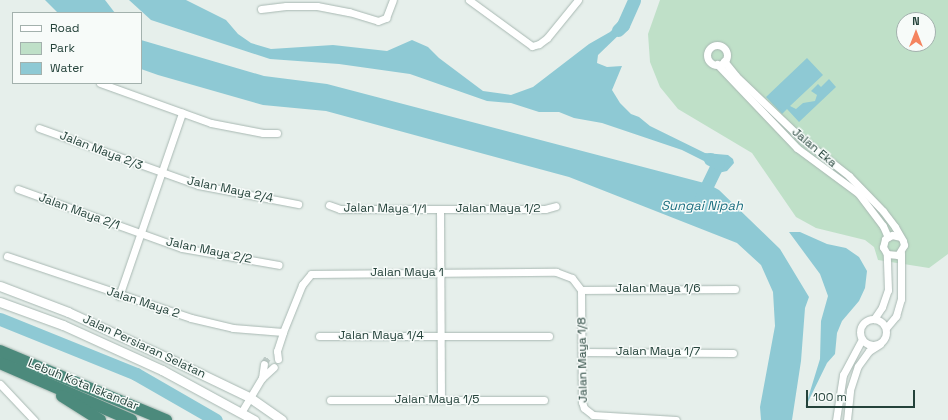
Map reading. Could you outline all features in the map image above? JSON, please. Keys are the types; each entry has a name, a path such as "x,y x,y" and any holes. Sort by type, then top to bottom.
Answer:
{"highway":[{"name":"Lebuh Kota Iskandar","path":"0,351 166,420"},
{"name":"Lebuh Kota Iskandar","path":"0,363 131,420"},
{"path":"30,375 100,420"}],"street":[{"path":"261,9 286,6 317,6 349,12 373,21 382,20 388,14 393,0"},
{"path":"469,0 532,46 539,44 547,38 578,0"},
{"name":"Jalan Eka","path":"888,236 884,226 858,194 797,148 717,64 708,58 708,51 713,46 720,45 726,50 724,61 736,76 802,139 849,176 871,198 900,237"},
{"path":"717,64 724,61"},
{"path":"103,84 212,123 263,133 277,133"},
{"path":"119,296 140,234 163,174 182,113"},
{"name":"Jalan Maya 2/3","path":"39,128 163,174"},
{"name":"Jalan Maya 2/4","path":"163,174 198,186 298,204"},
{"name":"Jalan Maya 2/1","path":"18,189 140,234"},
{"name":"Jalan Maya 1/1","path":"330,205 340,209 440,209"},
{"name":"Jalan Maya 1/2","path":"440,209 545,209 556,206"},
{"path":"440,209 442,273 441,400"},
{"name":"Jalan Maya 2/2","path":"140,234 182,248 279,265"},
{"path":"874,319 882,307 888,290 887,254 883,243 888,236 900,237 904,245 901,253 901,299 896,316 886,328"},
{"path":"887,254 894,256 901,253"},
{"name":"Jalan Maya 2","path":"7,256 119,296 190,318 233,328 283,332"},
{"name":"Jalan Maya 1","path":"278,359 277,351 283,332 302,285 311,274 556,272 572,278 581,290"},
{"name":"Jalan Persiaran Selatan","path":"0,286 68,312 249,397 282,420"},
{"name":"Jalan Maya 1/6","path":"581,290 735,289"},
{"name":"Jalan Maya 1/8","path":"581,290 582,402 588,412 593,415 676,420"},
{"name":"Jalan Persiaran Selatan","path":"0,302 63,325 162,370 242,411 254,420"},
{"path":"848,420 850,390 858,366 869,351 880,344 886,337 886,328 880,320 867,320 861,326 860,333 862,340 870,346 880,344"},
{"name":"Jalan Maya 1/4","path":"320,336 549,336"},
{"path":"836,420 843,375 862,340"},
{"path":"269,355 277,351"},
{"name":"Jalan Maya 1/7","path":"582,352 733,353"},
{"path":"262,378 264,364"},
{"path":"242,411 249,397 262,378 274,367"},
{"path":"0,384 34,420"},
{"name":"Jalan Maya 1/5","path":"330,400 544,400"}],"green space":[{"path":"660,0 948,0 948,254 929,268 878,260 874,247 865,240 816,228 796,217 752,153 678,109 660,87 650,62 648,34"}],"water":[{"path":"45,0 105,0 114,12 57,12"},
{"path":"129,0 186,0 226,20 238,34 251,43 271,49 333,45 387,51 412,40 428,47 439,58 483,91 511,95 533,87 589,44 610,32 627,16 624,30 598,55 597,63 607,67 622,66 612,90 620,103 631,114 639,117 650,126 705,153 728,155 733,159 734,163 727,171 718,173 711,170 710,164 682,150 602,123 574,118 559,112 539,112 511,103 487,101 410,74 339,64 270,59 151,20"},
{"name":"Sungai Nipah","path":"142,40 264,76 327,84 708,184 719,190 780,249 809,297 805,308 801,361 792,420 761,420 760,407 775,326 773,292 761,265 737,243 569,177 326,111 263,105 142,69"},
{"path":"807,58 823,75 790,106 796,109 803,103 815,101 817,95 811,91 818,84 821,87 829,79 836,87 799,122 787,109 782,114 766,97"},
{"path":"789,232 800,232 827,244 846,248 859,257 867,271 865,288 859,301 842,321 837,333 835,354 827,363 805,408 820,359 821,321 828,296 820,274"}],"waterway":[{"path":"618,30 623,25 634,0"},
{"path":"700,200 718,163 710,159"},
{"path":"0,319 136,374 216,420"}],"tunnel":[{"path":"264,364 269,355"}]}
